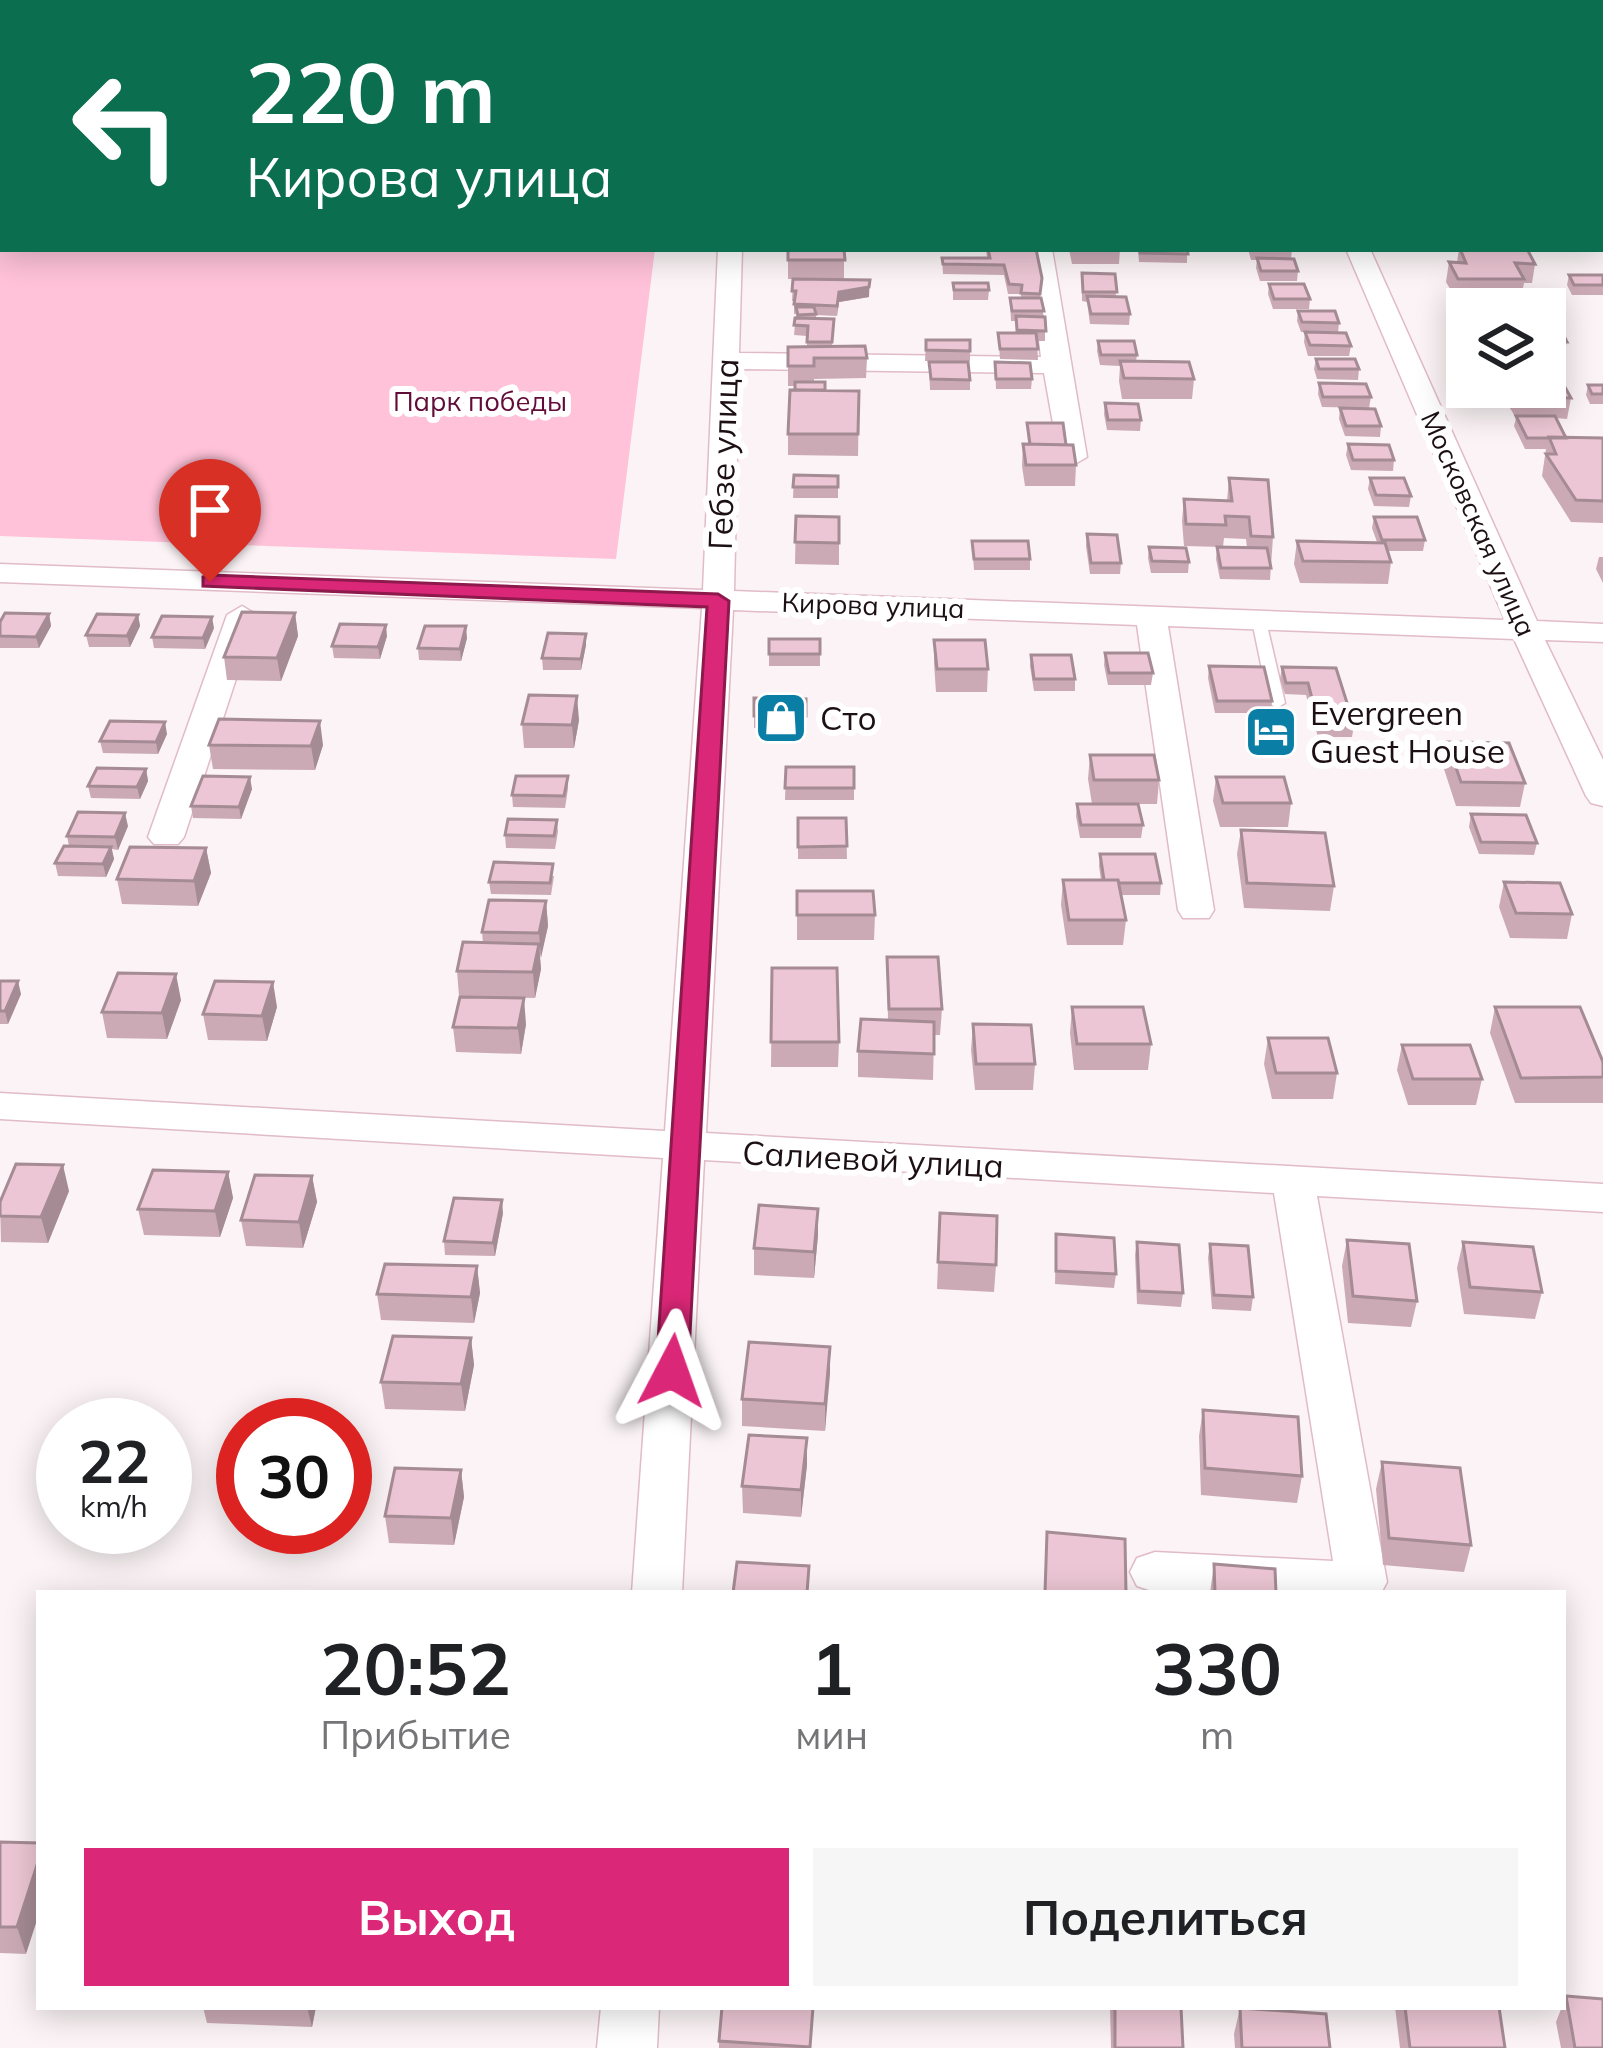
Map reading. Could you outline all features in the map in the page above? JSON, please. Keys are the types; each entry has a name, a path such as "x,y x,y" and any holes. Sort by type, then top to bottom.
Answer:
{"street":[{"name":"Гебзе улица","path":"657,1590 718,601 730,252"},
{"path":"1040,252 1054,364 1073,457"},
{"name":"Московская улица","path":"1359,252 1525,631 1603,796"},
{"path":"726,361 1054,364"},
{"name":"Кирова улица","path":"0,573 1603,633"},
{"path":"166,837 252,584"},
{"path":"1151,617 1196,910"},
{"name":"Салиевой улица","path":"0,1106 1603,1198"},
{"path":"1155,1571 1362,1582 1293,1181"},
{"path":"627,2048 630,2010"}],"lane":[{"path":"1259,621 1277,703"}],"green space":[{"name":"Парк победы","path":"0,252 655,252 616,559 0,536"}],"building":[{"path":"788,252 844,252 845,260 788,260"},
{"path":"989,252 1037,252 1040,294 1021,293 1022,285 1009,284 1004,265 943,264 942,258 990,258"},
{"path":"1461,252 1529,252 1535,264 1515,263 1524,279 1458,279 1449,262 1466,263"},
{"path":"1257,258 1294,259 1298,271 1261,271"},
{"path":"1082,273 1115,274 1117,292 1083,292"},
{"path":"1569,275 1603,275 1603,285 1574,285"},
{"path":"793,279 870,280 869,287 839,292 837,306 794,304"},
{"path":"953,283 988,283 989,290 954,290"},
{"path":"1269,284 1304,284 1310,299 1274,299"},
{"path":"1087,296 1126,297 1130,314 1091,314"},
{"path":"1010,298 1041,298 1044,311 1012,311"},
{"path":"796,307 814,307 816,314 798,315"},
{"path":"1298,311 1335,311 1339,323 1302,322"},
{"path":"1016,316 1045,317 1046,331 1017,330"},
{"path":"795,318 834,319 832,342 807,342 808,326 794,325"},
{"path":"1305,332 1346,333 1351,346 1310,345"},
{"path":"998,333 1036,333 1038,349 1000,349"},
{"path":"926,340 970,340 970,351 926,350"},
{"path":"1098,341 1134,341 1137,355 1101,355"},
{"path":"865,346 867,358 814,358 814,366 788,366 788,347"},
{"path":"1316,359 1355,359 1359,369 1319,369"},
{"path":"1120,361 1189,362 1194,379 1124,378"},
{"path":"929,362 968,362 970,380 931,379"},
{"path":"995,362 1030,363 1032,379 996,379"},
{"path":"795,382 825,382 825,390 795,390"},
{"path":"1319,383 1366,384 1371,397 1323,397"},
{"path":"1588,385 1603,385 1603,394 1592,394"},
{"path":"790,390 859,391 858,434 788,434"},
{"path":"1105,403 1138,404 1141,420 1108,420"},
{"path":"1340,408 1375,409 1381,426 1346,426"},
{"path":"1516,416 1555,416 1566,438 1527,438"},
{"path":"1027,423 1063,423 1066,445 1030,444"},
{"path":"1549,437 1603,438 1603,501 1576,500 1546,454 1556,454"},
{"path":"1023,444 1073,445 1076,465 1026,465"},
{"path":"1348,444 1389,445 1394,460 1353,460"},
{"path":"794,475 838,476 838,487 793,487"},
{"path":"1229,478 1268,480 1273,537 1251,536 1249,517 1225,516 1226,525 1186,524 1184,499 1232,501"},
{"path":"1370,478 1404,478 1411,496 1376,495"},
{"path":"796,516 839,517 839,543 795,542"},
{"path":"1374,517 1417,517 1425,540 1382,540"},
{"path":"1087,534 1117,535 1121,563 1091,563"},
{"path":"972,541 1028,541 1030,559 974,559"},
{"path":"1297,541 1385,543 1391,562 1303,561"},
{"path":"1149,547 1186,548 1189,562 1152,561"},
{"path":"1217,547 1267,548 1271,568 1221,568"},
{"path":"242,612 295,613 277,658 224,657"},
{"path":"5,613 49,614 36,637 0,636"},
{"path":"97,614 138,615 127,636 86,635"},
{"path":"162,616 212,617 203,638 152,637"},
{"path":"340,624 386,625 378,647 332,646"},
{"path":"425,626 466,626 460,649 418,648"},
{"path":"548,633 586,634 581,659 542,658"},
{"path":"769,639 820,639 820,654 769,654"},
{"path":"934,640 985,640 988,669 937,669"},
{"path":"1105,653 1148,653 1153,673 1109,673"},
{"path":"1031,655 1071,655 1075,679 1034,679"},
{"path":"1209,666 1264,667 1272,701 1217,701"},
{"path":"1282,667 1336,668 1354,725 1319,725 1308,683 1286,683"},
{"path":"529,695 577,696 572,725 522,724"},
{"path":"754,698 806,699 806,716 754,716"},
{"path":"219,719 320,721 311,746 209,745"},
{"path":"110,721 165,722 156,742 100,741"},
{"path":"1447,742 1509,743 1525,783 1461,782"},
{"path":"1090,755 1154,755 1159,780 1094,780"},
{"path":"786,767 854,767 854,788 785,788"},
{"path":"97,768 146,769 137,787 88,786"},
{"path":"203,776 250,777 239,807 191,806"},
{"path":"516,776 568,776 564,796 512,795"},
{"path":"1216,777 1284,777 1291,803 1223,803"},
{"path":"1077,804 1138,804 1143,825 1081,825"},
{"path":"78,812 125,813 115,837 67,836"},
{"path":"1471,814 1526,815 1537,843 1481,842"},
{"path":"798,818 846,818 847,846 798,847"},
{"path":"508,819 557,820 554,836 505,835"},
{"path":"1241,830 1325,833 1334,886 1247,883"},
{"path":"64,846 111,847 103,864 55,863"},
{"path":"130,847 206,848 194,881 117,879"},
{"path":"1100,854 1155,854 1161,883 1104,880"},
{"path":"494,862 553,864 550,883 489,882"},
{"path":"1063,880 1118,880 1126,920 1069,920"},
{"path":"1504,882 1560,883 1572,914 1516,913"},
{"path":"797,891 873,891 875,915 797,915"},
{"path":"489,900 546,901 539,933 482,932"},
{"path":"463,942 539,944 533,972 457,971"},
{"path":"887,957 938,957 942,1009 889,1009"},
{"path":"772,968 837,968 839,1042 771,1042"},
{"path":"118,973 176,974 162,1013 102,1012"},
{"path":"0,981 18,981 5,1011 0,1011"},
{"path":"215,981 273,982 262,1016 203,1014"},
{"path":"460,997 524,998 518,1028 453,1027"},
{"path":"1072,1007 1143,1007 1151,1044 1077,1044"},
{"path":"1495,1007 1580,1007 1603,1062 1603,1077 1521,1078"},
{"path":"861,1019 934,1022 934,1054 858,1051"},
{"path":"973,1024 1031,1025 1035,1064 976,1064"},
{"path":"1268,1038 1328,1038 1337,1073 1276,1073"},
{"path":"1402,1045 1470,1045 1482,1079 1413,1079"},
{"path":"16,1164 63,1165 41,1217 0,1216 0,1202"},
{"path":"153,1170 228,1172 215,1211 138,1209"},
{"path":"255,1175 312,1176 299,1222 241,1220"},
{"path":"454,1198 502,1200 493,1243 444,1241"},
{"path":"759,1205 818,1209 814,1252 754,1248"},
{"path":"940,1213 997,1216 996,1265 938,1262"},
{"path":"1056,1234 1114,1238 1116,1274 1056,1271"},
{"path":"1347,1240 1409,1244 1417,1301 1353,1296"},
{"path":"1137,1242 1179,1245 1183,1293 1139,1291"},
{"path":"1463,1242 1533,1247 1542,1292 1470,1287"},
{"path":"1210,1244 1248,1246 1253,1297 1214,1295"},
{"path":"385,1264 477,1266 471,1297 377,1294"},
{"path":"393,1336 471,1338 461,1384 381,1382"},
{"path":"749,1342 830,1347 825,1404 742,1399"},
{"path":"1203,1410 1298,1417 1302,1476 1205,1468"},
{"path":"749,1435 807,1438 801,1490 742,1486"},
{"path":"1382,1462 1460,1468 1471,1545 1389,1538"},
{"path":"395,1468 461,1470 451,1518 385,1516"},
{"path":"1047,1532 1125,1539 1126,1590 1045,1590"},
{"path":"737,1562 809,1566 807,1590 733,1590"},
{"path":"1214,1564 1275,1569 1276,1590 1215,1590"},
{"path":"0,1842 36,1843 36,1868 17,1927 0,1927"},
{"path":"1566,1996 1603,1999 1603,2048 1575,2048"},
{"path":"722,2010 813,2010 810,2047 719,2041"},
{"path":"1115,2010 1181,2010 1183,2048 1115,2048"},
{"path":"1240,2010 1326,2014 1330,2048 1242,2048"},
{"path":"1405,2010 1499,2010 1505,2048 1410,2048"}],"place":[{"name":"Сто","path":"781,718"},
{"name":"Evergreen Guest House","path":"1271,732"}],"route":[{"path":"210,582 718,601 672,1371"}]}
